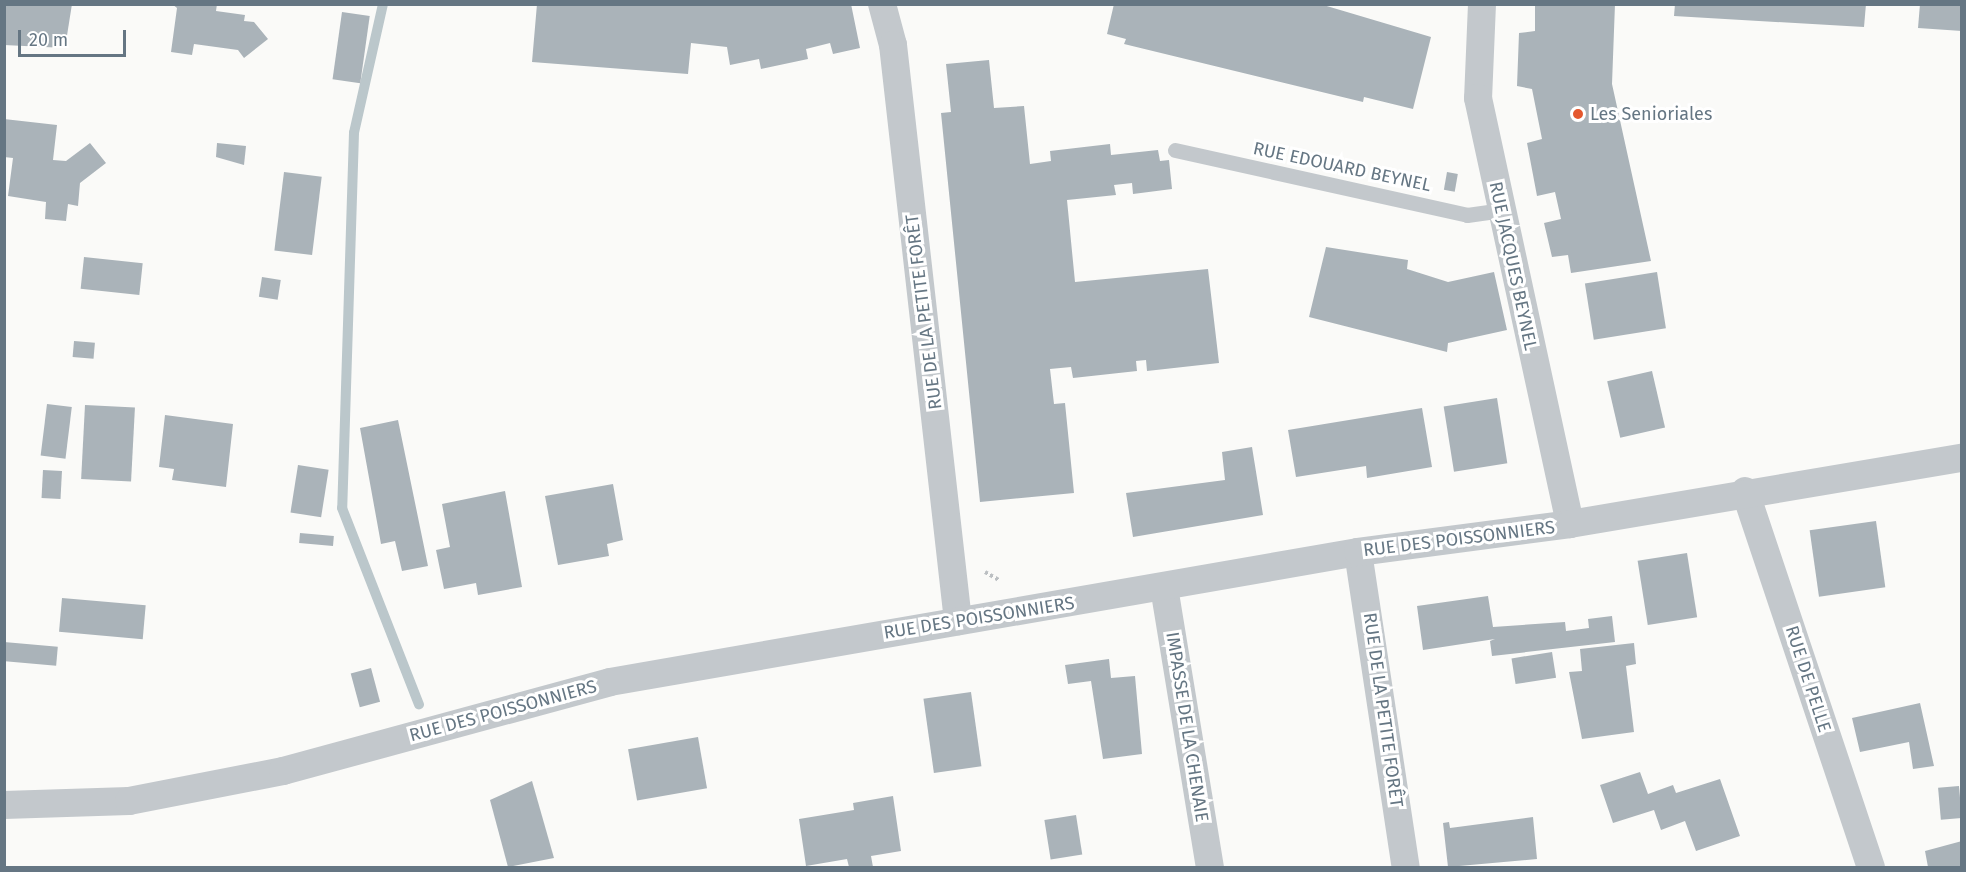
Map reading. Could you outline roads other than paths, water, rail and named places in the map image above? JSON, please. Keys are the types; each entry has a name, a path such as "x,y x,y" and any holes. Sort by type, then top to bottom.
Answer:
{"street":[{"name":"RUE DE LA PETITE FORÊT","path":"882,4 893,45 958,621"},
{"name":"RUE JACQUES BEYNEL","path":"1482,4 1478,98 1570,524"},
{"name":"RUE DES POISSONNIERS","path":"4,805 140,799 283,771 610,681 1358,552 1570,524 1745,491 1962,458"},
{"name":"RUE DE PELLE","path":"1745,491 1870,867"},
{"name":"RUE DE LA PETITE FORÊT","path":"1358,552 1406,867"},
{"name":"IMPASSE DE LA CHENAIE","path":"1164,587 1210,867"}],"lane":[{"name":"RUE EDOUARD BEYNEL","path":"1175,150 1467,215 1501,210"}],"waterway":[{"path":"383,4 354,133 342,508 419,704"}],"place":[{"name":"Les Senioriales","path":"1578,114"}]}
